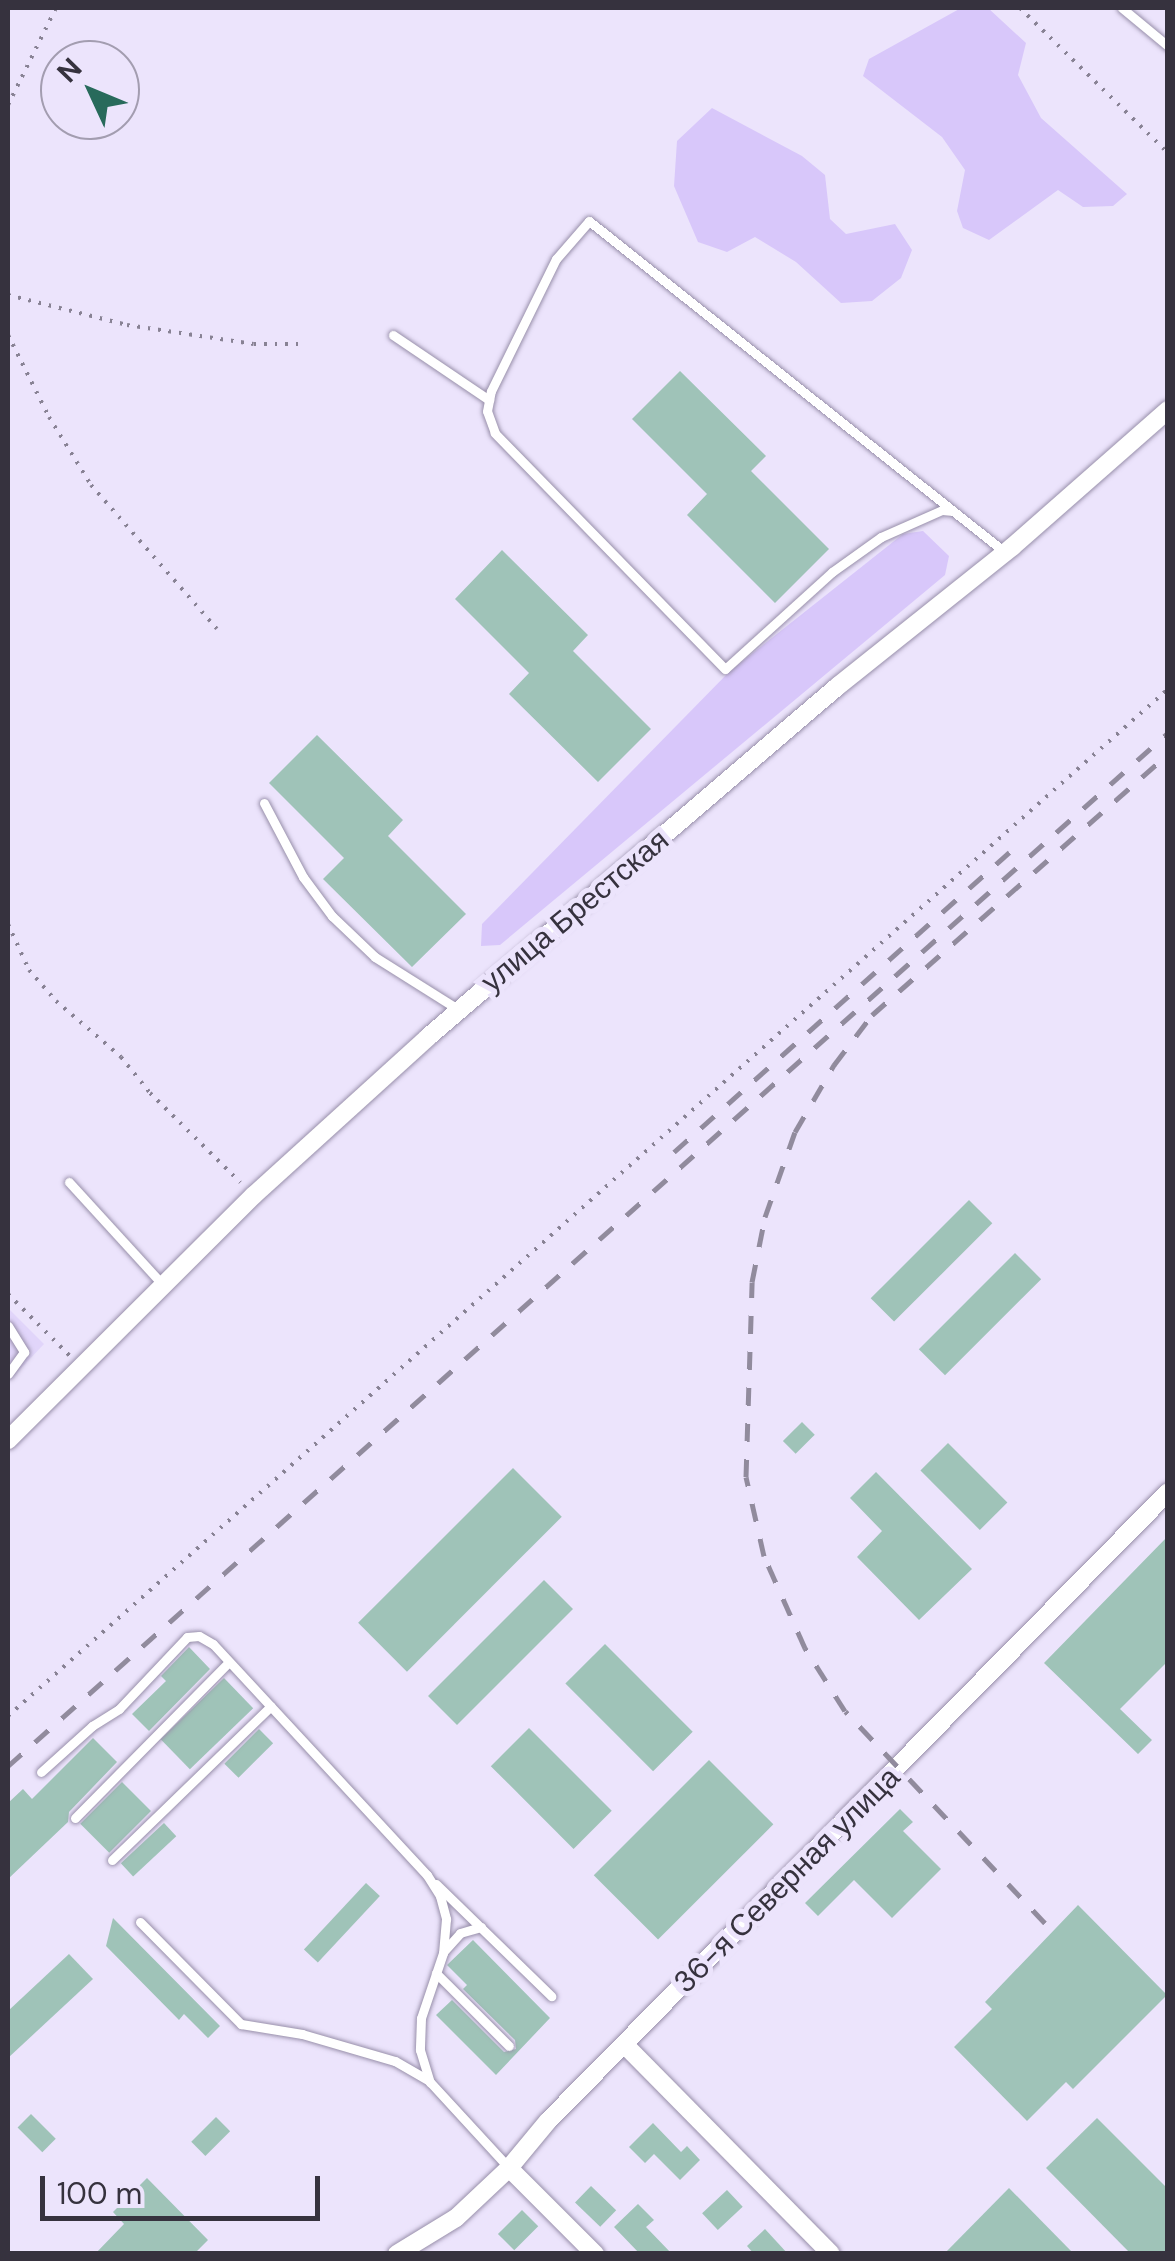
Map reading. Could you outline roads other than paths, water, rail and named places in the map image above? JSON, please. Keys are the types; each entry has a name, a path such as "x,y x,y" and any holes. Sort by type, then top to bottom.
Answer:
{"street":[{"name":"улица Брестская","path":"8,1437 254,1196 460,1010 838,686 1006,552 1168,410"},
{"name":"36-я Северная улица","path":"397,2254 417,2249 509,2168 548,2121 1168,1492"},
{"path":"624,2045 831,2254"},
{"path":"509,2168 595,2254"}],"lane":[{"path":"1122,8 1168,46"},
{"path":"953,511 942,510 881,537 832,572 725,669 495,433 487,411 489,400 556,259 588,221 1006,552"},
{"path":"393,335 489,400"},
{"path":"264,803 303,876 332,916 375,957 460,1010"},
{"path":"69,1182 163,1285"},
{"path":"8,1326 24,1352 8,1374"},
{"path":"41,1772 92,1726 120,1710 187,1637 198,1636 229,1662 427,1875 551,1996"},
{"path":"75,1818 229,1662"},
{"path":"112,1860 270,1706"},
{"path":"427,1875 440,1896 446,1919 442,1953 420,2034 420,2050 430,2082"},
{"path":"140,1922 241,2024 302,2034 395,2061 430,2082 509,2168"},
{"path":"442,1953 460,1933 481,1927"},
{"path":"436,1974 509,2046"}],"railway":[{"path":"8,1766 1168,733"},
{"path":"1045,1923 845,1711 805,1648 764,1556 746,1477 752,1282 765,1217 795,1132 834,1065 872,1015 1168,754"},
{"path":"674,1152 1010,852"}]}
